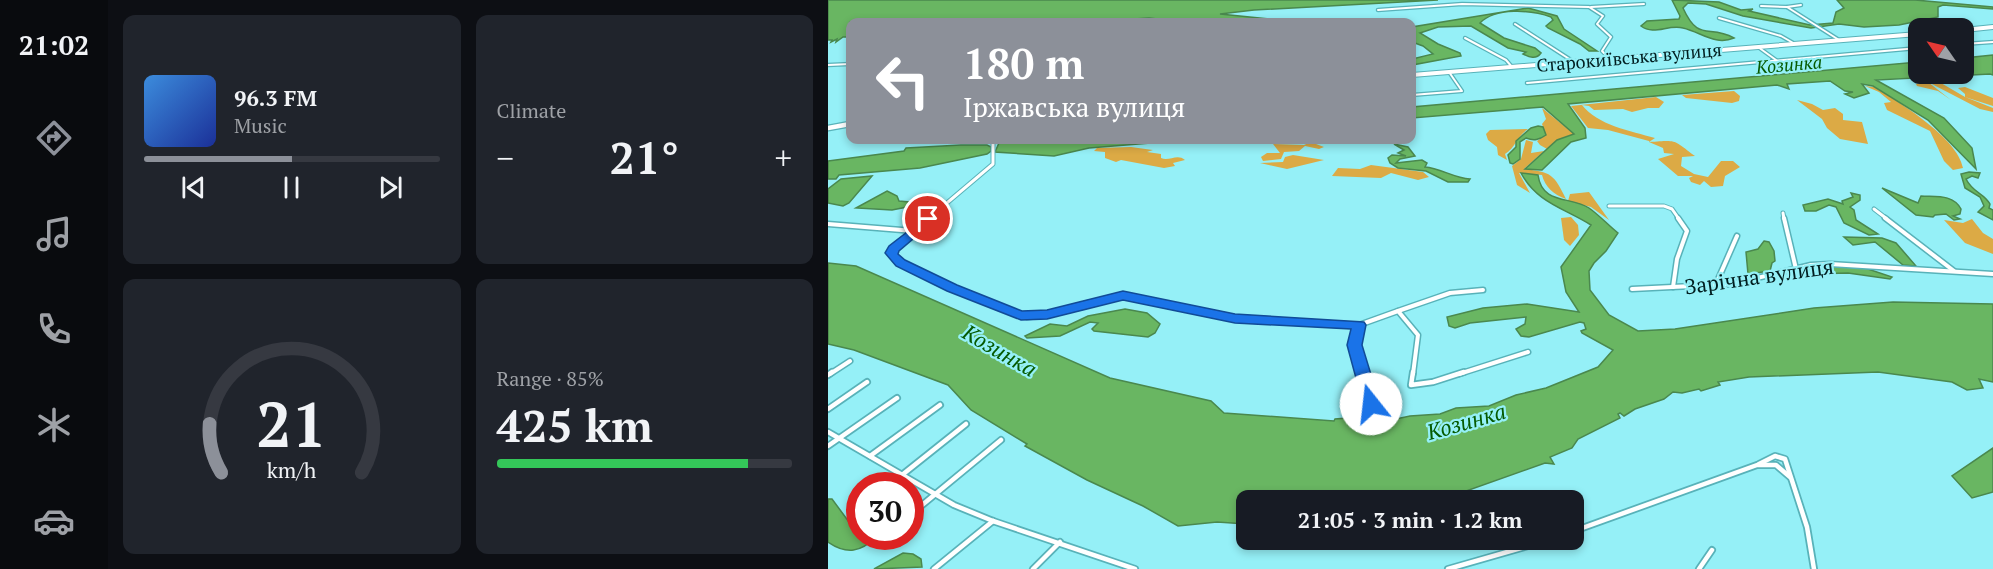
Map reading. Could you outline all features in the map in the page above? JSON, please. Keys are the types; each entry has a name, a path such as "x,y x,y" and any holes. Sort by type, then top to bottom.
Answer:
{"street":[{"path":"1378,10 1462,4 1589,8 1644,4"},
{"path":"1761,6 1802,5"},
{"path":"1787,7 1839,40"},
{"path":"1589,8 1603,16 1597,24 1611,38 1602,51 1610,59"},
{"path":"1719,18 1781,36 1795,44"},
{"path":"1515,24 1574,62"},
{"path":"1974,29 1993,27"},
{"name":"Старокиївська вулиця","path":"1416,75 1908,35"},
{"path":"1465,38 1506,60 1512,67"},
{"path":"1974,43 1993,42"},
{"path":"1757,47 1777,61"},
{"path":"1527,83 1908,49"},
{"path":"828,65 846,64"},
{"path":"1416,96 1462,91 1449,72"},
{"path":"828,128 846,125"},
{"path":"993,144 993,164 988,170 891,253 901,263 952,288 1027,317 1047,315 1123,296 1235,318 1359,325 1450,293 1484,290"},
{"path":"1609,206 1664,206 1672,209 1687,231 1677,259 1673,287"},
{"path":"1874,209 1954,271"},
{"path":"1783,213 1796,269"},
{"path":"828,224 914,231"},
{"path":"1716,285 1737,236"},
{"name":"Зарічна вулиця","path":"1632,289 1716,285 1796,269 1840,264 1993,274"},
{"path":"1398,311 1418,334 1411,385 1433,382 1528,352"},
{"path":"1359,325 1355,345 1371,404"},
{"path":"828,375 850,361"},
{"path":"828,409 867,382"},
{"path":"828,446 897,398"},
{"path":"870,456 940,405"},
{"path":"906,472 966,424"},
{"path":"828,432 897,472"},
{"path":"924,504 1001,440"},
{"path":"1584,527 1757,465 1770,457 1781,456 1786,461 1807,527 1814,569"},
{"path":"1757,465 1776,465 1790,477"},
{"path":"924,488 993,521 1134,569"},
{"path":"934,569 993,521"},
{"path":"1033,569 1060,542"},
{"path":"1448,569 1514,550"},
{"path":"1698,569 1703,566 1712,550"}],"shaded area":[{"path":"1916,84 1931,84 1951,100 1938,91"},
{"path":"1932,84 1943,84 1965,97 1993,108 1993,112 1980,109"},
{"path":"1865,86 1874,87 1926,122 1950,145 1959,157 1963,168 1953,170 1944,161 1930,131 1887,110 1884,103 1891,102 1879,92"},
{"path":"1965,87 1993,98 1993,106 1965,97 1965,94 1958,88"},
{"path":"1734,91 1740,96 1739,101 1732,103 1686,98 1682,95"},
{"path":"1656,97 1664,102 1659,108 1632,112 1623,109 1594,110 1582,105 1596,118 1625,130 1655,138 1649,142 1608,130 1588,128 1571,106"},
{"path":"1797,100 1823,110 1835,108 1843,114 1843,120 1862,122 1868,144 1840,139 1827,128 1822,119"},
{"path":"1542,108 1574,134 1557,140 1547,149 1537,141 1546,135 1542,124 1546,119"},
{"path":"1528,129 1505,154 1507,160 1498,155 1497,147 1488,140 1486,134 1490,130"},
{"path":"1526,140 1533,142 1531,153 1544,151 1524,169 1540,171 1551,176 1566,199 1551,190 1542,175 1519,173 1530,193 1517,185 1512,166 1521,159"},
{"path":"1670,141 1682,146 1695,156 1682,157 1681,166 1694,174 1708,177 1721,161 1733,161 1740,167 1725,176 1723,186 1711,187 1704,181 1700,185 1691,182 1689,178 1693,176 1678,176 1658,159 1674,154 1664,153 1663,148 1649,142"},
{"path":"1273,144 1316,144 1324,147 1319,149 1305,146 1299,151 1284,152 1281,159 1263,161 1261,157 1267,153 1280,153"},
{"path":"1131,147 1153,150 1147,152 1161,154 1161,158 1164,159 1179,157 1185,160 1173,163 1175,166 1164,168 1121,160 1116,162 1105,158 1105,152 1094,151 1097,148"},
{"path":"1293,155 1324,160 1287,169 1260,163 1283,162 1285,157"},
{"path":"1371,165 1423,172 1429,177 1418,180 1391,173 1381,178 1332,176 1338,168 1360,169"},
{"path":"1589,192 1609,220 1591,207 1568,201 1570,194"},
{"path":"1571,217 1578,225 1579,235 1570,246 1564,240 1561,218"},
{"path":"1972,219 1983,233 1993,239 1993,254 1965,243 1944,220 1963,223"}],"water":[{"path":"828,0 1438,0 1254,10 1220,14 1259,18 846,18 846,37 836,42 837,39 831,42 832,40 828,40"},
{"path":"1672,0 1719,2 1741,10 1753,9 1749,11 1810,25 1833,23 1836,12 1844,8 1837,0 1915,0 1993,7 1993,9 1943,5 1938,7 1938,17 1908,18 1908,23 1899,25 1864,27 1839,24 1811,28 1743,16 1706,4 1688,3 1683,8 1689,19 1699,29 1734,38 1721,40 1683,28 1651,30 1641,26 1647,21 1679,19 1680,16"},
{"path":"1528,8 1557,16 1564,29 1597,51 1589,51 1548,28 1546,26 1553,20 1551,17 1514,11 1495,14 1480,23 1504,38 1535,48 1541,53 1537,57 1530,57 1523,54 1526,52 1508,48 1471,26 1438,27 1420,33 1460,53 1461,56 1416,64 1416,58 1433,54 1416,43 1416,26"},
{"path":"1993,55 1993,75 1974,75 1974,57"},
{"path":"1908,63 1908,78 1876,80 1944,118 1972,148 1976,169 1928,120 1873,86 1862,84 1869,93 1854,98 1845,94 1853,92 1845,91 1830,81 1787,84 1789,89 1777,85 1568,104 1585,128 1586,138 1571,142 1542,170 1525,169 1557,140 1574,134 1543,107 1416,118 1416,107"},
{"path":"1543,127 1546,135 1536,140 1526,138 1520,142 1520,159 1513,164 1510,163 1508,155 1516,147 1516,141 1531,128"},
{"path":"999,144 1138,144 1089,148 1054,156 995,152"},
{"path":"1394,144 1408,147 1415,156 1400,159 1396,163 1422,160 1427,163 1425,167 1470,179 1468,182 1448,182 1426,171 1398,168 1390,163 1388,158 1392,155 1406,156 1398,153 1404,150"},
{"path":"987,145 991,147 991,151 987,154 920,168 839,175 836,179 828,179 828,161 904,151 906,148"},
{"name":"Козинка","path":"1521,173 1538,175 1545,191 1558,198 1589,208 1618,233 1589,271 1590,290 1609,315 1638,331 1675,329 1814,308 1893,302 1993,304 1993,382 1979,379 1983,388 1967,390 1952,382 1878,372 1749,377 1718,382 1720,385 1701,391 1699,389 1682,393 1673,392 1664,399 1635,409 1624,416 1620,413 1618,414 1620,418 1578,439 1572,448 1550,457 1554,464 1545,463 1469,490 1236,490 1236,523 1217,522 1178,526 1025,446 1027,444 971,410 948,385 854,350 828,344 828,263 856,266 1110,378 1211,401 1224,413 1334,421 1335,419 1360,417 1382,422 1410,416 1440,414 1456,408 1489,406 1516,395 1546,388 1598,367 1613,350 1582,333 1581,331 1586,329 1584,323 1580,322 1529,337 1521,336 1516,329 1525,324 1526,317 1470,323 1455,328 1449,326 1447,317 1483,308 1527,304 1579,312 1566,292 1561,267 1591,225 1552,204 1527,183"},
{"path":"1980,173 1978,178 1972,176 1966,179 1990,204 1989,208 1993,210 1993,220 1978,212 1984,206 1980,197 1965,188 1961,174"},
{"path":"872,176 849,203 843,206 828,203 828,189 841,179"},
{"path":"1882,188 1918,203 1921,196 1949,199 1958,204 1961,209 1960,214 1953,216 1960,219 1954,220 1946,214 1933,217 1916,215"},
{"path":"887,191 897,196 899,201 909,202 907,207 892,210 856,208"},
{"path":"1851,193 1860,195 1860,200 1850,207 1854,210 1856,220 1878,234 1869,235 1844,223 1836,207 1829,205 1816,211 1805,211 1803,205 1828,199 1843,204 1842,201 1853,197"},
{"path":"1844,237 1882,238 1896,243 1916,266 1903,265 1875,242 1853,245"},
{"path":"1764,241 1769,242 1774,251 1775,261 1770,271 1748,274 1746,252 1758,249"},
{"path":"1824,266 1859,266 1892,277 1890,279 1848,273 1811,274 1805,269"},
{"path":"1125,309 1147,313 1160,324 1155,333 1148,337 1094,331 1092,329 1098,323 1090,322 1060,336 1027,338 1025,336 1050,324 1067,326 1088,316"},
{"path":"1993,448 1993,492 1972,498 1952,476"},
{"path":"828,499 832,499 846,518 846,550 828,542"},
{"path":"903,553 913,554 921,559 922,567 874,569"}],"route":[{"path":"928,219 894,248 891,253 893,257 952,288 1027,317 1047,315 1123,296 1235,318 1359,325 1355,345 1371,404"}]}
